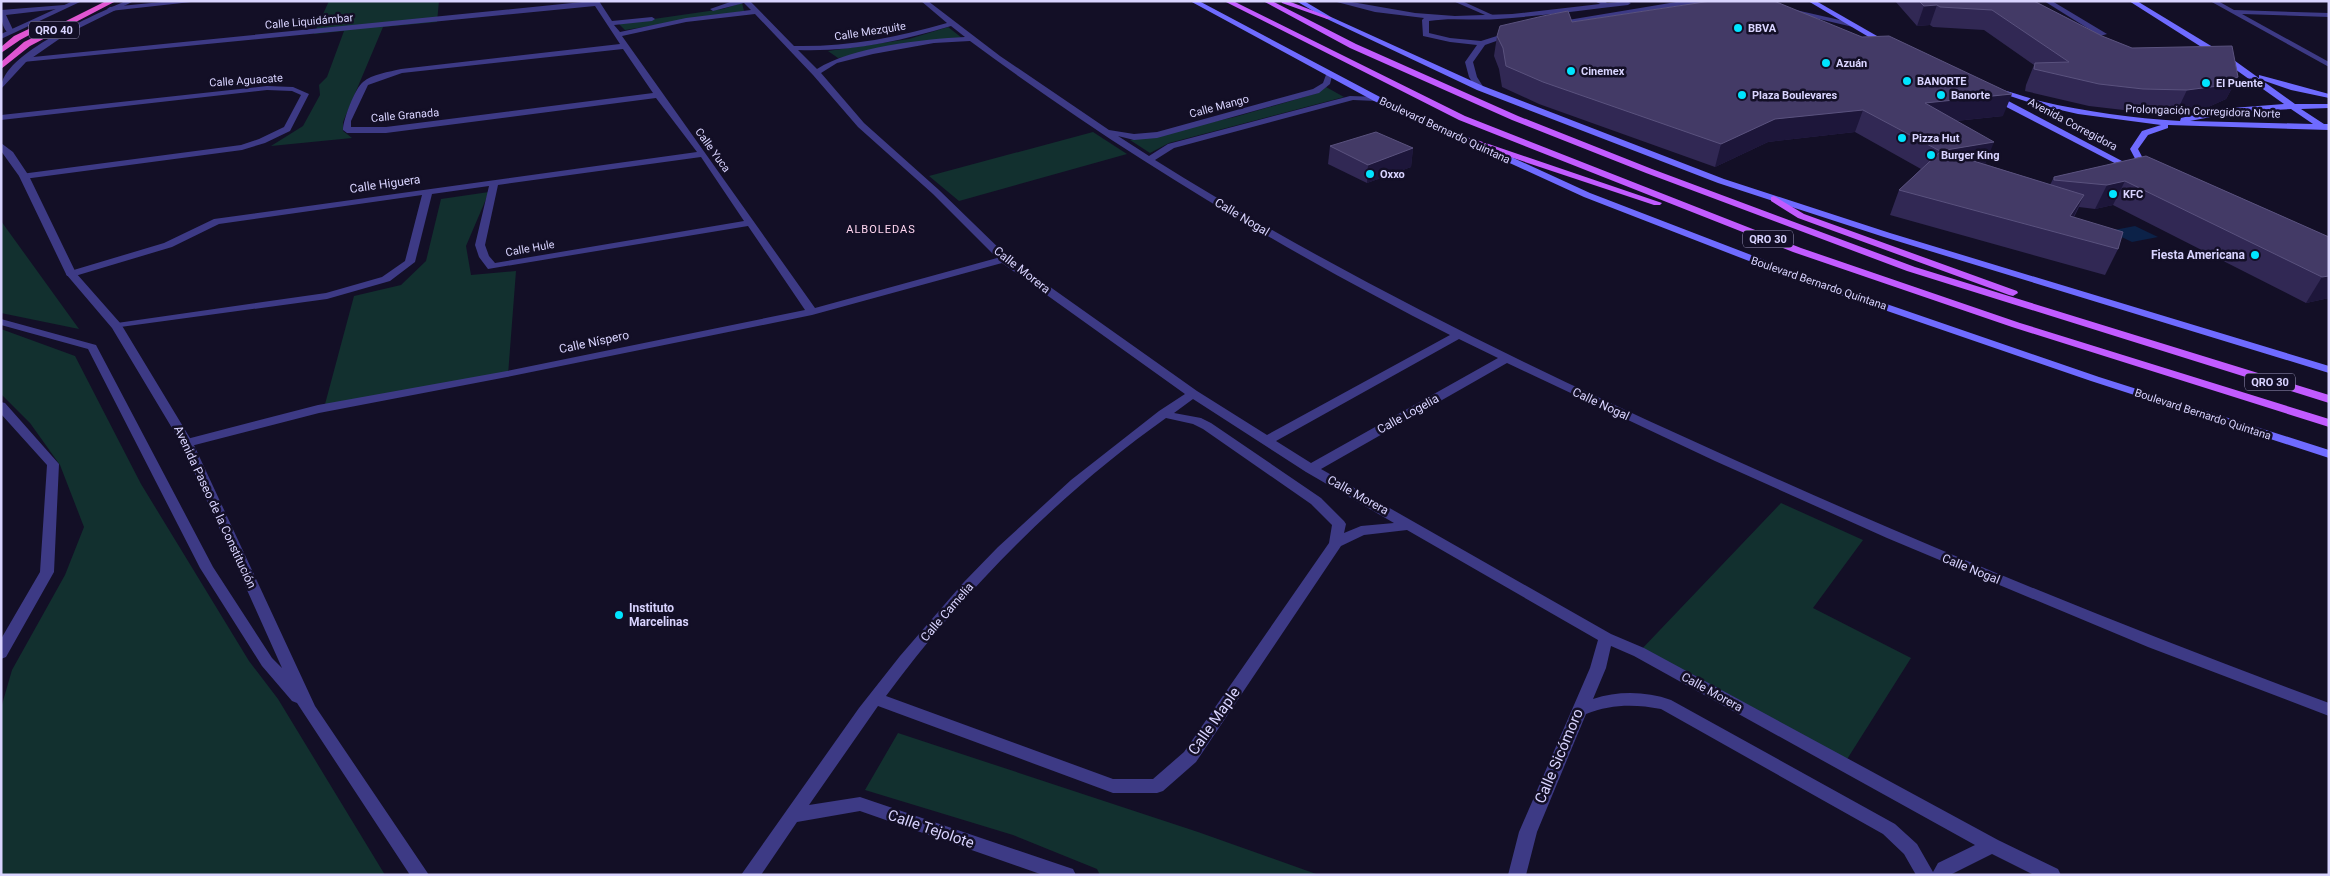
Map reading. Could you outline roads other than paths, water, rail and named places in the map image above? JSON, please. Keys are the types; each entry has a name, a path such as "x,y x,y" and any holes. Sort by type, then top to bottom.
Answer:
{"highway":[{"name":"QRO 40","path":"1,51 18,38 98,1"},
{"name":"QRO 40","path":"1,67 27,44 111,5"}],"main road":[{"name":"Boulevard Bernardo Quintana","path":"1194,1 1377,99 1587,195 1765,264 2094,379 2329,454"},
{"name":"Boulevard Bernardo Quintana","path":"1227,1 1462,118 1797,250 2016,325 2329,423"},
{"name":"QRO 30","path":"1266,1 1353,46 1488,106 1649,171 1912,269 2211,364 2329,399"},
{"path":"1282,1 1329,18"},
{"path":"1299,1 1329,18 1480,88 1701,174 1774,199 2326,369"},
{"path":"1811,1 1893,47"},
{"path":"2132,1 2228,60 2329,132"},
{"path":"2228,60 2272,82 2329,96"},
{"name":"Avenida Corregidora","path":"1987,90 2153,178 2134,148 2145,133 2200,115 2293,106"},
{"name":"Prolongación Corregidora Norte","path":"1987,90 2100,117 2151,123 2329,127"},
{"path":"2293,106 2329,106"},
{"path":"1468,140 1797,250"},
{"path":"1774,199 1801,216 2211,364"}],"street":[{"path":"1,37 79,1"},
{"path":"1,87 23,60 62,33 111,5 131,1"},
{"path":"111,5 197,1"},
{"path":"611,23 719,8 744,1"},
{"name":"Calle Morera","path":"744,1 816,73 861,125 936,192 1004,259 1193,394 1311,468 1606,638 1639,652 1992,846 2052,875"},
{"name":"Calle Nogal","path":"924,1 970,39 1149,160 1281,240 1505,359 1786,490 1884,533 2180,656 2329,710"},
{"path":"1336,1 1373,9 1438,17 1494,17 1643,1"},
{"path":"1456,1 1494,17"},
{"path":"1596,1 1607,5"},
{"path":"2048,1 2103,34"},
{"path":"2213,1 2329,65"},
{"name":"Calle Yuca","path":"596,3 658,95 703,154 812,312"},
{"name":"Calle Liquidámbar","path":"23,60 596,3"},
{"path":"1541,25 1684,3 1729,3"},
{"path":"10,32 2,13 64,7"},
{"path":"1779,8 1853,25"},
{"path":"618,35 672,23 728,14 755,12"},
{"path":"2232,12 2329,15"},
{"path":"1438,17 1425,20 1426,34 1450,40 1482,42 1523,28"},
{"name":"Calle Mezquite","path":"791,48 823,50 860,46 912,36 951,24"},
{"name":"Calle Mezquite","path":"816,73 834,61 873,52 934,41 970,39"},
{"path":"1480,88 1472,77 1469,62 1482,42"},
{"name":"Calle Granada","path":"626,46 401,72 380,77 365,84 347,121 347,130 386,130 658,95"},
{"name":"Calle Mango","path":"1104,131 1134,137 1157,135 1316,91 1326,84 1330,74"},
{"name":"Calle Aguacate","path":"1,118 267,88 293,89 305,94 287,129 262,141 242,147 24,176"},
{"path":"1149,160 1170,146 1353,98 1377,99"},
{"path":"1238,113 1258,124"},
{"name":"Avenida Paseo de la Constitución","path":"1,146 10,154 24,176 71,274 117,326 187,443 308,709 420,875"},
{"path":"428,192 703,154"},
{"name":"Calle Hule","path":"494,183 480,245 484,257 492,267 750,223"},
{"name":"Calle Higuera","path":"71,274 168,245 217,221 428,192 410,262 386,280 327,296 117,326"},
{"name":"Calle Níspero","path":"187,443 318,409 516,372 812,312 1004,259"},
{"path":"1,322 92,348 207,568 267,662 308,709"},
{"path":"1268,440 1458,335"},
{"name":"Calle Logelia","path":"1311,468 1505,359"},
{"name":"Calle Camelia","path":"750,875 906,659 1000,552 1099,465 1163,414 1193,394"},
{"path":"1,406 52,464 47,572 1,653"},
{"path":"1163,414 1197,421 1207,426 1316,501 1339,524 1336,543"},
{"path":"1336,543 1361,531 1411,525"},
{"name":"Calle Maple","path":"876,699 1113,786 1157,786 1190,757 1336,543"},
{"name":"Calle Sicómoro","path":"1517,875 1528,832 1578,711 1598,668 1606,638"},
{"path":"1578,711 1600,701 1622,699 1645,699 1666,704 1889,829 1906,842 1920,860 1925,875"},
{"name":"Calle Tejolote","path":"793,815 860,804 1067,875"},
{"path":"1941,875 1944,869 1992,846"}],"water":[{"path":"2135,226 2158,237 2132,242 2109,231"}],"place":[{"name":"BBVA","path":"1738,28"},
{"name":"Azuán","path":"1826,63"},
{"name":"Cinemex","path":"1571,71"},
{"name":"BANORTE","path":"1907,81"},
{"name":"El Puente","path":"2206,83"},
{"name":"Plaza Boulevares","path":"1742,95"},
{"name":"Banorte","path":"1941,95"},
{"name":"Pizza Hut","path":"1902,138"},
{"name":"Burger King","path":"1931,155"},
{"name":"Oxxo","path":"1370,174"},
{"name":"KFC","path":"2113,194"},
{"name":"Fiesta Americana","path":"2255,255"},
{"name":"Instituto Marcelinas","path":"619,615"}],"district":[{"name":"ALBOLEDAS","path":"881,229"}]}
